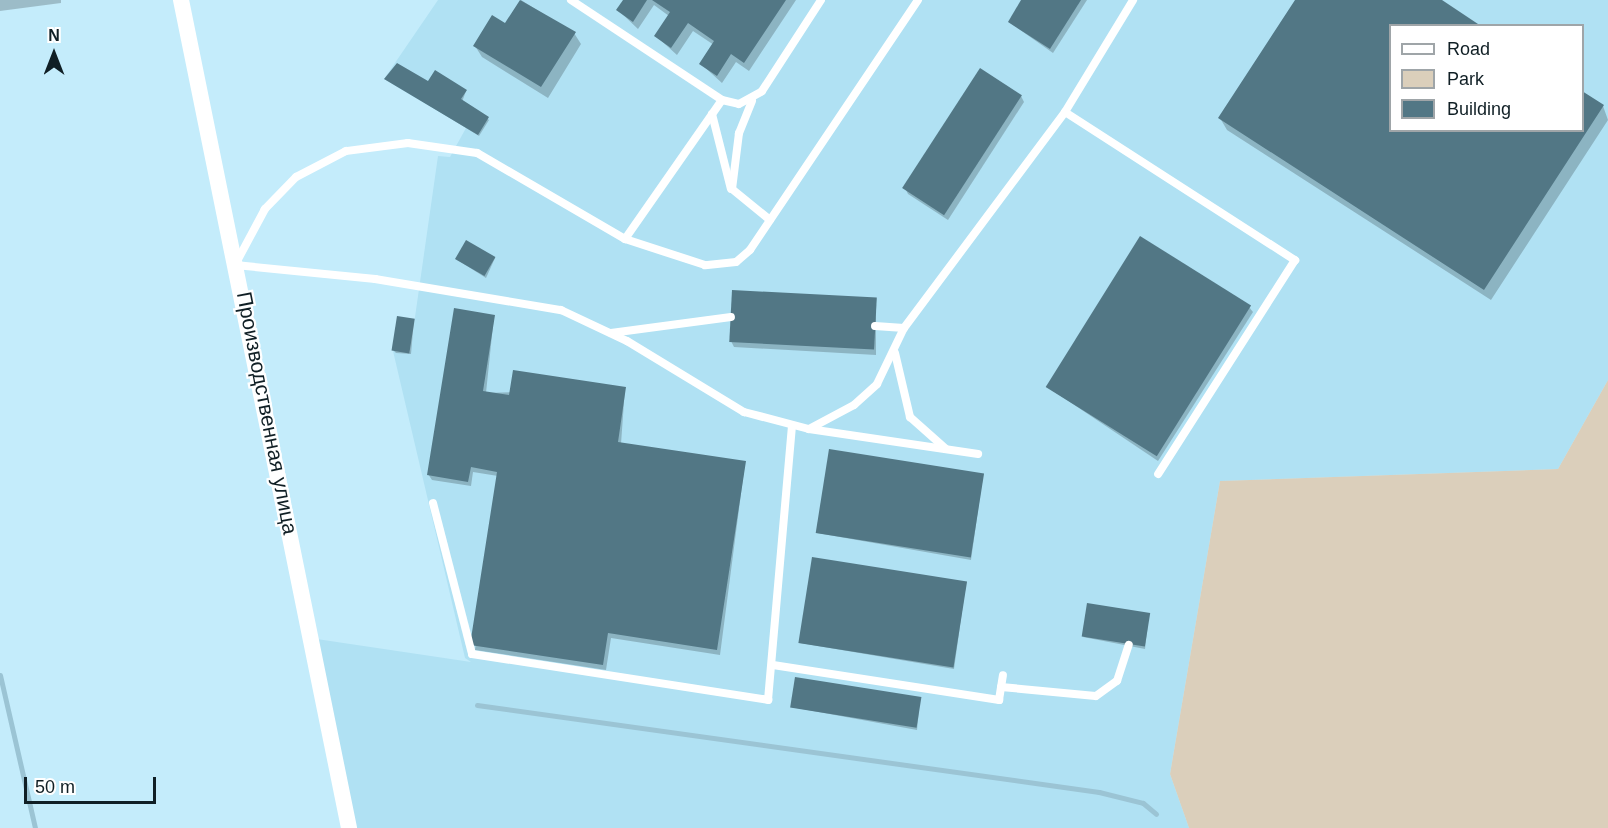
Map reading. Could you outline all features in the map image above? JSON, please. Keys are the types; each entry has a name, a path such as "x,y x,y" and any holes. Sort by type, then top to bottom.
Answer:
{"street":[{"name":"Производственная улица","path":"181,0 349,828"}],"lane":[{"path":"571,0 722,100 752,100"},
{"path":"733,192 739,133 752,100 821,0"},
{"path":"918,0 747,254 724,265 698,264 625,239 469,150 383,144 333,155 286,185 260,218 235,265 375,279 539,305 610,333 744,412 792,427 978,454"},
{"path":"809,429 866,395 895,350 904,328 1065,112 1133,0"},
{"path":"625,239 722,100"},
{"path":"1065,112 1295,260 1158,474"},
{"path":"712,114 723,172 733,192 770,220"},
{"path":"610,333 731,317"},
{"path":"875,326 904,328"},
{"path":"895,350 910,417 949,451"},
{"path":"433,502 467,646 474,655 768,700 773,664 792,427"},
{"path":"1001,687 1078,698 1103,694 1121,675 1129,645"},
{"path":"773,664 999,700 1003,675"}],"shaded area":[{"path":"438,0 1608,0 1608,380 1558,469 1220,481 1170,774 1189,828 354,828 310,638 471,662 465,658 393,351 410,352 438,156 450,157 466,128 384,79"}],"green space":[{"path":"1608,380 1608,828 1189,828 1170,774 1220,481 1558,469"}],"building":[{"path":"520,0 576,32 541,87 473,46 492,15 505,23"},
{"path":"623,0 647,0 633,22 616,10"},
{"path":"652,0 786,0 744,63 731,54 717,76 699,64 714,41 688,23 671,48 654,36 670,12"},
{"path":"1021,0 1081,0 1050,49 1008,22"},
{"path":"1295,0 1442,0 1478,24 1389,24 1389,132 1584,132 1584,92 1604,105 1484,290 1218,118"},
{"path":"397,63 428,81 435,70 467,90 461,99 489,117 478,135 384,79"},
{"path":"980,68 1022,95 944,215 902,188"},
{"path":"1140,236 1251,305 1157,456 1046,387"},
{"path":"466,240 495,257 484,276 455,259"},
{"path":"732,290 877,298 874,350 729,342"},
{"path":"454,308 495,315 483,391 509,395 513,370 626,387 618,442 746,461 717,650 608,633 603,665 470,645 497,472 471,467 468,482 427,475"},
{"path":"397,316 415,319 409,353 392,351"},
{"path":"829,449 984,474 971,558 816,533"},
{"path":"812,557 967,582 953,667 798,643"},
{"path":"1087,603 1150,613 1145,647 1082,637"},
{"path":"795,677 921,697 917,728 790,708"}],"waterway":[{"path":"0,675 35,828"},
{"path":"477,705 1099,792 1143,803 1156,814"}]}
